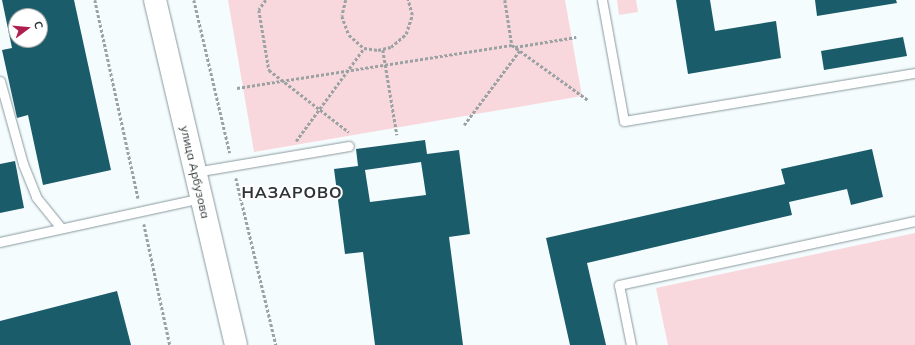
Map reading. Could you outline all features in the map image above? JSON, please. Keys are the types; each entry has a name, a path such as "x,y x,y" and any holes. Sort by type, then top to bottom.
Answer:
{"street":[{"name":"улица Арбузова","path":"155,0 236,345"}],"lane":[{"path":"602,0 624,121 915,73"},
{"path":"0,81 16,142 36,197 61,228"},
{"path":"195,172 350,146"},
{"path":"0,242 201,198"},
{"path":"631,345 619,285 915,221"}],"path":[{"path":"95,0 170,345"},
{"path":"266,0 259,10 269,70 354,136"},
{"path":"346,0 342,16 345,29 353,40 364,48 383,50 397,44 409,29 412,15 408,0"},
{"path":"506,0 513,46"},
{"path":"237,88 385,64 576,36"},
{"path":"513,46 588,100"},
{"path":"284,157 364,48"},
{"path":"383,50 397,135"},
{"path":"464,125 520,50"}],"shaded area":[{"path":"228,0 565,0 582,96 254,152"},
{"path":"617,0 636,0 638,12 619,15"},
{"path":"915,233 915,345 668,345 656,288"}],"building":[{"path":"2,0 74,0 111,170 43,185 28,115 17,118 2,50 12,48 48,48 48,8 8,8 8,29"},
{"path":"676,0 710,0 715,31 776,21 781,58 688,74"},
{"path":"815,0 896,0 897,3 817,16"},
{"path":"903,37 907,56 824,70 821,51"},
{"path":"425,140 427,154 459,150 470,234 449,237 463,345 375,345 363,252 345,254 334,169 358,166 356,149","holes":["421,162 426,195 370,202 365,170"]},
{"path":"872,149 883,197 851,205 847,189 789,202 792,215 587,263 606,345 570,345 546,238 785,184 781,169"},
{"path":"15,161 24,208 0,213 0,164"},
{"path":"117,291 131,345 0,345 0,321"}],"district":[{"name":"НАЗАРОВО","path":"292,192"}]}
